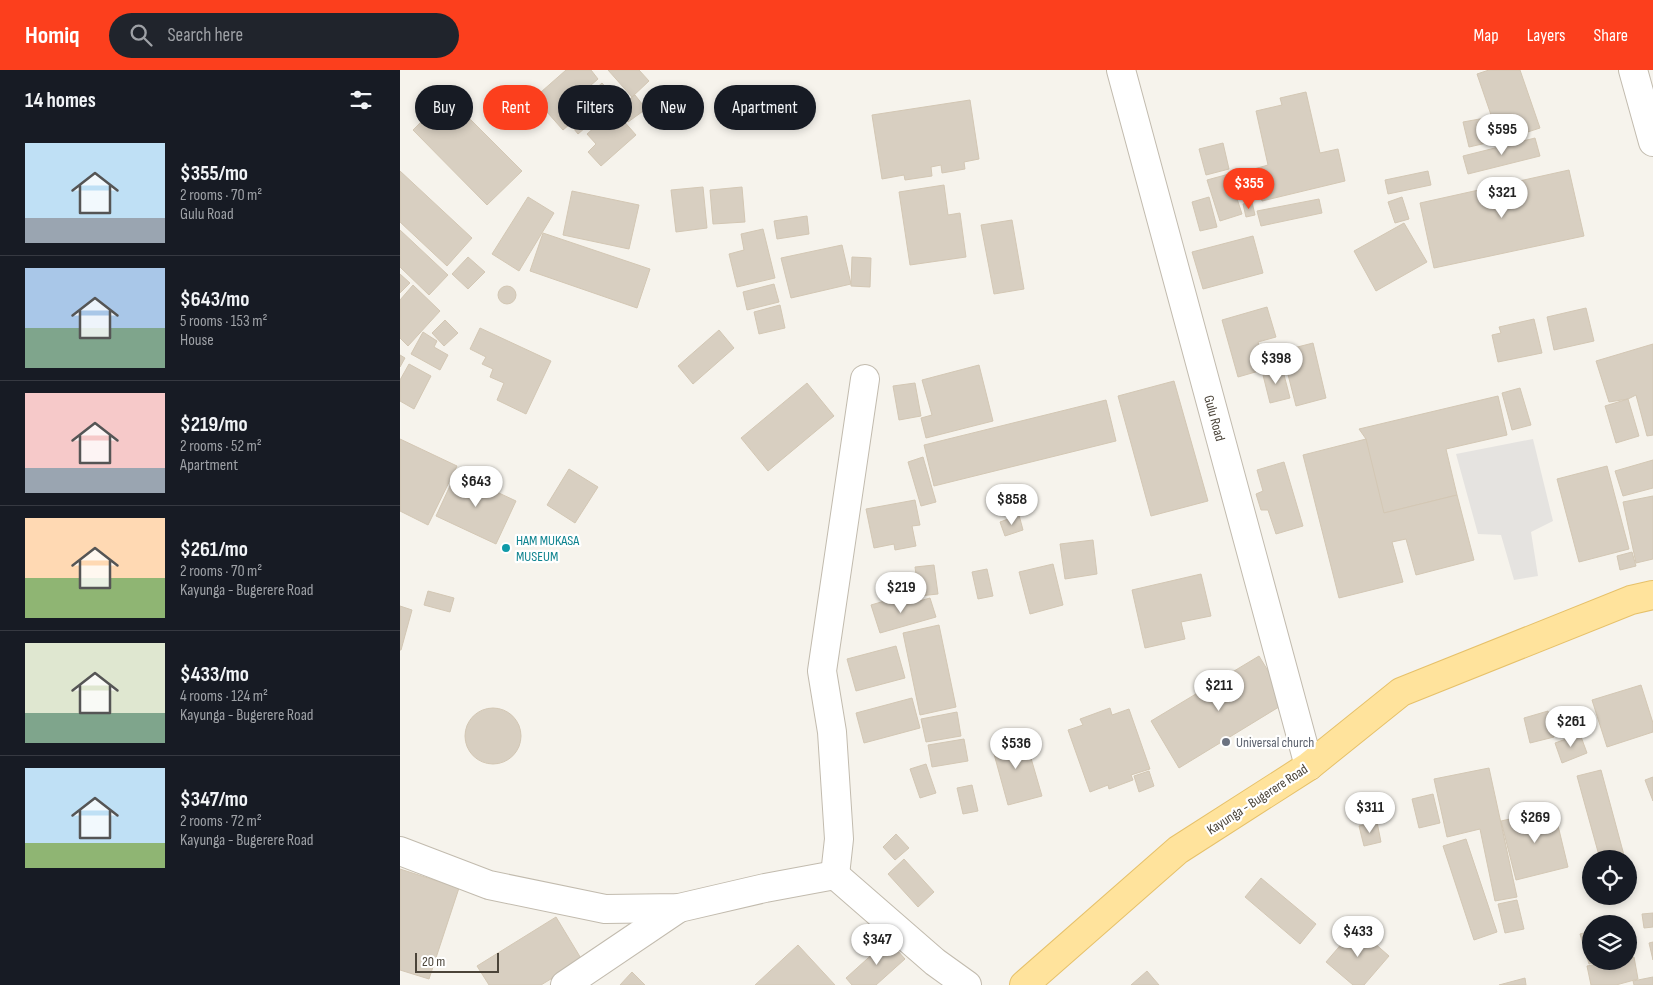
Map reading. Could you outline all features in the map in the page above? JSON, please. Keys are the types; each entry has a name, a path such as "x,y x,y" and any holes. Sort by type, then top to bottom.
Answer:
{"main road":[{"name":"Kayunga - Bugerere Road","path":"1024,985 1178,850 1309,766 1401,692 1631,600 1653,595"}],"street":[{"name":"Gulu Road","path":"1122,70 1309,766"},
{"path":"1633,70 1652,133"},
{"path":"835,875 838,839 832,732 822,671 865,379"},
{"path":"400,851 489,885 605,909 679,908 766,888 835,875"},
{"path":"835,875 935,962 967,985"},
{"path":"565,985 679,908"}],"shaded area":[{"path":"1533,439 1553,521 1531,532 1538,576 1514,580 1501,535 1478,534 1456,454"}],"building":[{"path":"566,70 591,70 598,79 591,85 558,85 558,124 548,113 548,86"},
{"path":"608,70 639,70 649,81 642,85 642,88 632,97 632,85 621,85"},
{"path":"1489,70 1520,70 1540,128 1500,141 1477,74"},
{"path":"1306,92 1320,153 1338,149 1345,181 1262,201 1254,169 1268,165 1256,111 1282,105 1280,98"},
{"path":"635,95 642,104 642,112 632,119 632,97"},
{"path":"970,100 979,159 964,162 965,169 942,173 941,165 931,167 932,176 905,180 904,175 882,179 872,115"},
{"path":"1485,118 1491,142 1469,147 1463,122"},
{"path":"473,122 522,171 487,205 413,130 415,128 415,130 473,130"},
{"path":"592,130 632,130 636,135 601,166 588,152 596,144 587,134"},
{"path":"1535,138 1540,156 1468,174 1463,156"},
{"path":"1223,143 1229,169 1206,175 1199,149"},
{"path":"1569,170 1584,236 1434,268 1420,203"},
{"path":"400,171 472,238 447,266 400,222"},
{"path":"1428,171 1431,185 1388,194 1385,180"},
{"path":"1229,174 1242,214 1220,221 1207,180"},
{"path":"944,185 948,215 960,213 966,257 910,265 899,192"},
{"path":"703,187 707,228 676,232 671,190"},
{"path":"742,187 745,222 713,224 710,190"},
{"path":"572,191 639,205 629,249 563,235"},
{"path":"528,197 554,213 519,271 492,254"},
{"path":"1209,197 1217,227 1200,231 1192,202"},
{"path":"1402,197 1409,219 1395,223 1388,202"},
{"path":"1319,199 1322,213 1261,226 1257,211"},
{"path":"1252,202 1255,215 1246,217 1243,204"},
{"path":"807,216 809,234 777,239 774,221"},
{"path":"1012,220 1024,289 994,294 981,225"},
{"path":"1404,223 1427,262 1376,291 1354,251"},
{"path":"763,229 775,278 737,287 729,254 744,250 741,234"},
{"path":"400,230 448,275 429,295 400,267"},
{"path":"543,233 650,269 637,308 530,271"},
{"path":"1253,236 1263,273 1203,289 1192,252"},
{"path":"842,245 851,284 791,298 781,258"},
{"path":"468,257 485,272 468,289 452,274"},
{"path":"852,257 871,258 870,287 851,286"},
{"path":"400,274 410,283 400,293"},
{"path":"774,284 779,302 747,310 743,292"},
{"path":"413,285 440,311 408,346 400,338 400,300"},
{"path":"507,286 513,289 516,295 513,301 507,304 501,301 498,295 501,289"},
{"path":"780,305 785,328 759,334 754,312"},
{"path":"1267,307 1276,337 1258,342 1266,369 1238,377 1222,320"},
{"path":"1586,308 1594,341 1554,350 1547,317"},
{"path":"1534,319 1542,353 1498,362 1492,335 1501,333 1499,327"},
{"path":"445,320 458,333 444,346 432,333"},
{"path":"480,328 551,361 526,414 497,400 504,383 490,377 493,369 482,364 486,357 470,349"},
{"path":"719,330 734,348 693,384 678,366"},
{"path":"423,332 437,341 434,347 448,355 440,370 411,354"},
{"path":"1313,343 1326,398 1296,406 1282,351"},
{"path":"1653,344 1653,435 1647,436 1636,395 1628,399 1609,402 1596,361"},
{"path":"400,355 405,358 400,367"},
{"path":"409,364 431,376 414,409 400,401 400,380"},
{"path":"979,365 993,421 926,438 921,418 932,415 922,380"},
{"path":"1282,367 1290,398 1270,403 1262,371"},
{"path":"1174,381 1208,501 1151,516 1118,396"},
{"path":"807,383 834,416 768,471 741,438"},
{"path":"915,383 921,416 899,420 893,386"},
{"path":"1520,388 1531,425 1512,430 1502,393"},
{"path":"1498,396 1507,435 1446,449 1457,495 1380,514 1366,439 1359,429"},
{"path":"1628,399 1639,436 1616,443 1605,406"},
{"path":"1106,400 1116,441 934,486 924,445"},
{"path":"400,439 457,466 428,525 400,511"},
{"path":"1366,439 1384,513 1457,495 1474,560 1416,575 1406,539 1392,542 1403,582 1339,598 1303,455"},
{"path":"923,457 936,502 921,506 908,462"},
{"path":"1653,460 1653,488 1623,496 1615,471"},
{"path":"1284,462 1303,526 1276,534 1268,510 1261,510 1256,494 1263,491 1257,470"},
{"path":"1607,466 1629,549 1579,562 1557,479"},
{"path":"569,469 598,487 575,523 547,505"},
{"path":"456,473 516,501 496,544 436,516"},
{"path":"1653,496 1653,559 1636,563 1623,502"},
{"path":"915,500 920,525 912,526 916,546 895,550 894,544 874,548 866,509"},
{"path":"1019,515 1023,530 1005,536 1000,522"},
{"path":"1093,540 1097,574 1065,579 1060,544"},
{"path":"1632,552 1636,566 1620,570 1617,556"},
{"path":"1053,564 1063,605 1030,614 1019,572"},
{"path":"934,565 938,594 919,596 915,567"},
{"path":"987,569 993,596 978,599 972,572"},
{"path":"1201,574 1211,616 1181,622 1185,639 1145,648 1132,590"},
{"path":"428,591 454,598 450,612 424,605"},
{"path":"898,597 901,606 930,598 936,617 880,633 871,605"},
{"path":"400,606 412,610 401,650 400,650"},
{"path":"939,625 956,707 920,715 903,633"},
{"path":"896,646 905,678 856,691 847,659"},
{"path":"1259,656 1287,702 1179,768 1151,721"},
{"path":"1641,685 1653,723 1653,732 1607,747 1592,700"},
{"path":"912,698 920,728 864,743 856,713"},
{"path":"493,708 508,713 516,721 521,736 516,751 508,759 493,764 478,759 470,751 465,736 470,721 478,713"},
{"path":"1110,708 1112,715 1129,709 1150,769 1131,775 1133,780 1109,789 1108,785 1090,792 1068,730 1083,725 1080,719"},
{"path":"1548,711 1554,737 1530,743 1524,718"},
{"path":"957,712 961,736 926,742 921,719"},
{"path":"1024,734 1042,796 1008,805 991,743"},
{"path":"1580,734 1587,753 1562,763 1555,743"},
{"path":"964,739 968,761 932,767 928,745"},
{"path":"926,764 936,793 920,798 910,769"},
{"path":"1489,768 1517,897 1495,901 1480,829 1447,837 1434,779"},
{"path":"1601,770 1623,850 1598,850 1577,776"},
{"path":"1149,771 1154,786 1139,792 1134,776"},
{"path":"1653,777 1653,801 1645,780"},
{"path":"972,785 978,811 963,814 957,788"},
{"path":"1433,794 1440,823 1419,828 1412,799"},
{"path":"1554,809 1568,867 1516,880 1501,821"},
{"path":"1377,822 1381,842 1364,846 1359,826"},
{"path":"896,834 909,848 895,860 883,847"},
{"path":"1466,839 1497,932 1474,940 1443,846"},
{"path":"904,859 934,892 918,907 888,874"},
{"path":"400,869 459,888 429,979 400,970"},
{"path":"1261,878 1316,924 1300,944 1245,897"},
{"path":"1517,900 1524,929 1505,933 1498,904"},
{"path":"1653,913 1653,927 1644,928 1642,914"},
{"path":"556,917 582,960 541,985 489,985 477,966"},
{"path":"1356,927 1389,956 1364,985 1353,985 1326,962"},
{"path":"888,940 905,959 876,985 852,985 846,978"},
{"path":"1653,942 1653,960 1649,943"},
{"path":"798,945 835,985 755,985"},
{"path":"1588,970 1636,970 1638,979 1616,985 1591,985"},
{"path":"1147,971 1159,985 1131,985"},
{"path":"632,972 645,985 620,985"},
{"path":"1653,977 1653,985 1634,985 1633,981"},
{"path":"1525,978 1526,985 1499,985"}],"place":[{"name":"HAM MUKASA MUSEUM","path":"506,548"},
{"name":"Universal church","path":"1226,742"}]}
